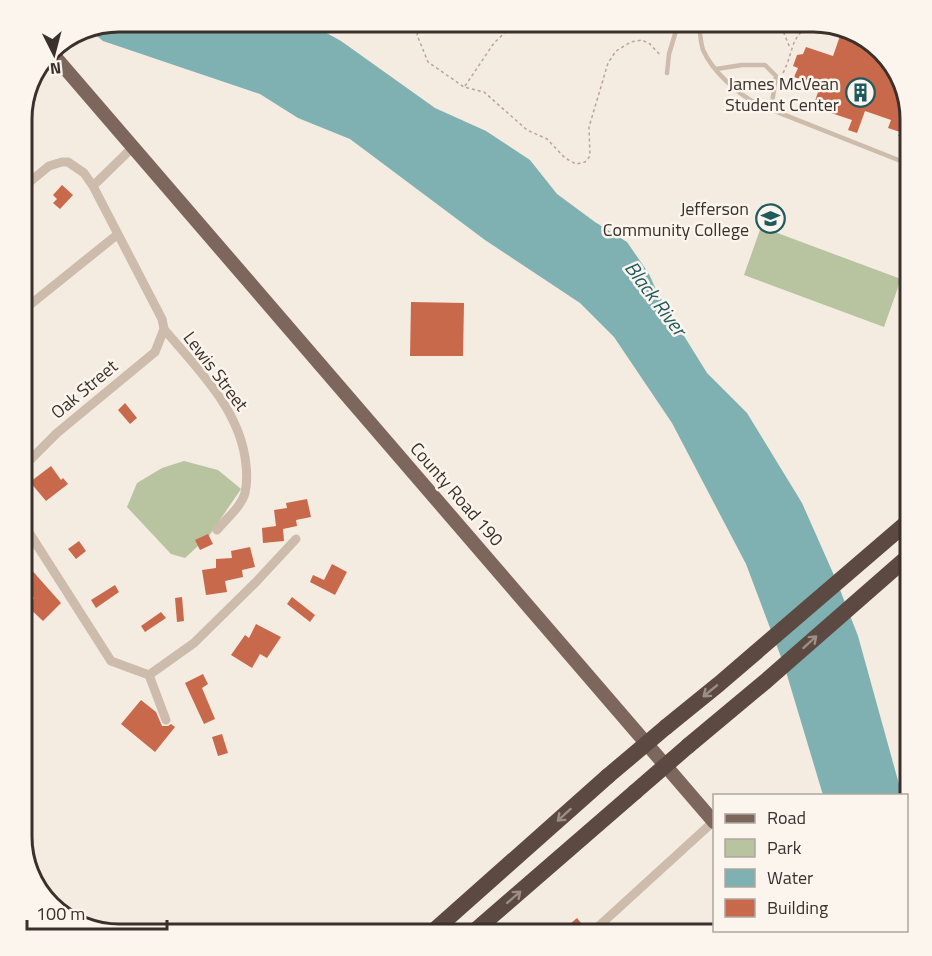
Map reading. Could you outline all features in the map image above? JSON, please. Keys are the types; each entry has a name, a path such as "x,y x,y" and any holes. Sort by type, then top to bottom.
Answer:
{"highway":[{"path":"440,925 608,776 900,528"},
{"path":"482,925 900,563"}],"main road":[{"name":"County Road 190","path":"56,58 713,821"}],"street":[{"path":"93,186 133,147"},
{"name":"Lewis Street","path":"32,181 54,164 62,162 74,165 84,173 93,186 162,319 164,329 228,410 242,441 247,477 245,494 217,530"},
{"path":"32,303 118,234"},
{"name":"Oak Street","path":"32,458 57,433 154,352 164,329"},
{"path":"32,537 111,661 149,675 166,720"},
{"path":"149,675 194,643 296,539"},
{"name":"County Road 190","path":"600,925 713,823"}],"lane":[{"path":"667,73 669,54 676,32"},
{"path":"700,32 704,51 716,69 743,97 900,161"},
{"path":"716,69 742,65 765,65 776,76 771,110"}],"path":[{"path":"418,32 417,35 428,62 464,87 484,92 527,130 546,139 565,158 576,164 585,162 590,156 589,127 608,63 616,51 631,42 642,40 650,44 668,64"},
{"path":"464,87 494,43 506,32"},
{"path":"784,32 791,50"},
{"path":"776,76 784,73 796,36 801,32"}],"green space":[{"path":"761,227 900,279 900,282 884,327 744,275"},
{"path":"184,461 218,470 241,489 209,536 185,558 171,554 127,507 137,483 162,468"}],"water":[{"name":"Black River","path":"118,32 325,32 435,108 486,131 530,160 557,194 627,242 649,274 658,294 707,373 747,413 802,503 858,636 900,794 823,794 784,665 746,564 672,423 614,337 580,303 485,240 350,139 298,118 260,94 103,41 95,35"}],"building":[{"name":"James McVean Student Center","path":"840,36 867,49 879,61 896,90 899,101 900,132 888,128 891,120 865,111 857,133 848,130 852,120 813,107 820,86 794,77 798,68 793,66 797,55 803,54 806,47 833,56"},
{"path":"62,185 73,195 60,209 53,203 57,199 53,195"},
{"path":"411,302 464,303 463,356 410,356"},
{"path":"125,403 137,418 130,424 118,410"},
{"path":"51,466 61,480 63,478 68,484 46,501 32,484 32,480"},
{"path":"307,499 311,517 296,520 297,526 283,529 284,541 263,543 262,528 276,526 274,510 287,508 286,503"},
{"path":"208,534 213,544 200,550 195,540"},
{"path":"79,541 86,551 76,559 68,549"},
{"path":"250,547 255,567 242,570 243,577 225,581 227,592 206,595 202,570 216,568 216,559 232,558 231,551"},
{"path":"332,564 347,572 335,595 310,582 313,575 324,580"},
{"path":"32,570 61,603 43,621 32,611 34,598 32,596"},
{"path":"115,585 119,592 96,608 91,600"},
{"path":"182,597 184,621 177,622 175,598"},
{"path":"292,597 315,615 310,622 287,604"},
{"path":"161,612 166,618 145,632 141,626"},
{"path":"256,624 281,637 267,658 260,654 252,668 231,655 245,635 249,638"},
{"path":"203,674 208,684 202,688 215,719 204,724 185,683"},
{"path":"141,700 156,712 162,726 171,724 175,727 155,752 121,724"},
{"path":"222,734 228,753 218,756 212,737"},
{"path":"577,918 583,925 569,925"}],"place":[{"name":"James McVean Student Center","path":"860,93"},
{"name":"Jefferson Community College","path":"770,218"}]}
